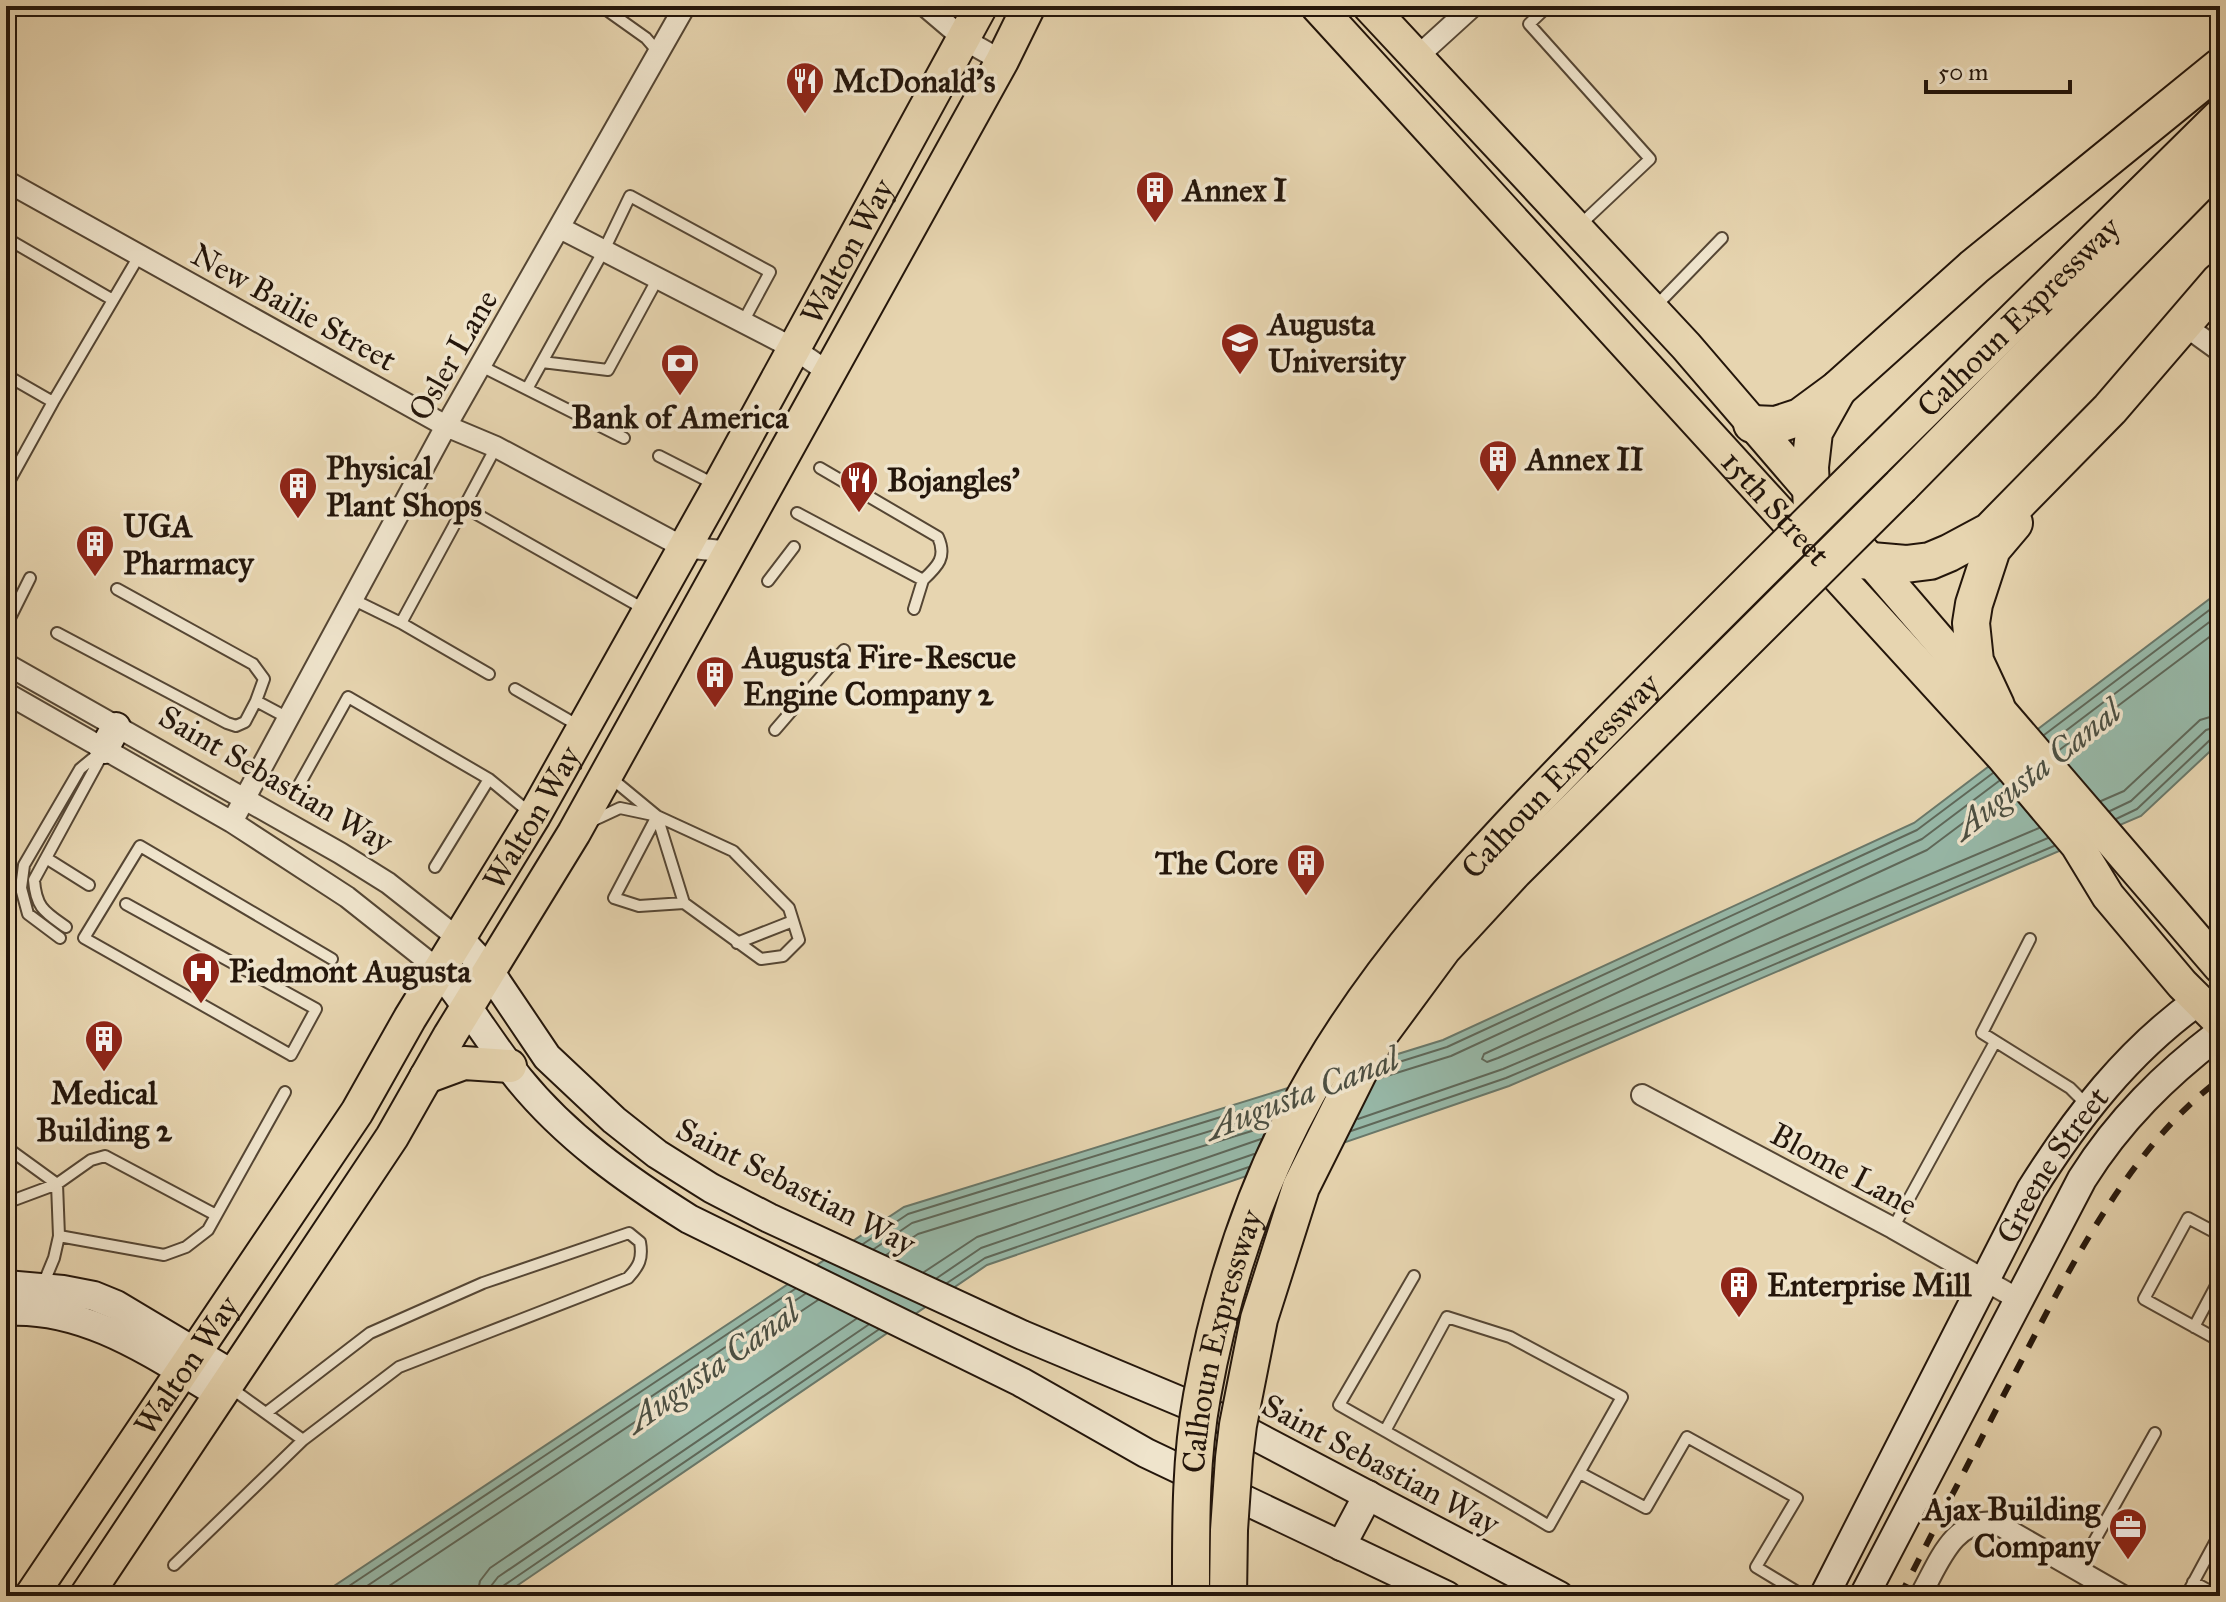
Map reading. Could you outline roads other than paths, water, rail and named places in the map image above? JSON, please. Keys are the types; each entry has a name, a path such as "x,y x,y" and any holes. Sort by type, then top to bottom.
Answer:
{"highway":[{"path":"1752,424 1776,425 1800,417 1838,389 1974,267 2220,67"},
{"name":"Calhoun Expressway","path":"1191,1596 1193,1483 1202,1398 1225,1299 1266,1179 1292,1121 1341,1034 1415,932 1500,834 2220,118"},
{"name":"Calhoun Expressway","path":"1228,1596 1229,1530 1238,1425 1259,1319 1301,1187 1373,1043 1443,948 1514,871 1901,486 2220,162"},
{"path":"1838,389 1814,432 1810,467 1814,552 1896,565 1930,561 1990,531 2110,409 2220,281"},
{"path":"1996,706 1975,661 1971,630 1974,604 1992,549 2019,517 2032,490"}],"main road":[{"name":"Walton Way","path":"31,1596 357,1112 439,970 534,816 719,486 981,6"},
{"name":"Walton Way","path":"86,1596 392,1137 468,1005 574,833 1002,61 1029,6"},
{"name":"15th Street","path":"1317,6 1814,552 2013,748 2091,839 2220,967"},
{"name":"15th Street","path":"1369,6 1652,310 1752,424 1996,706 2013,748"},
{"path":"625,654 662,675"},
{"name":"15th Street","path":"2091,839 2108,896 2213,1003"},
{"name":"Saint Sebastian Way","path":"459,939 489,971 547,1057 614,1120 657,1154 711,1188 1022,1335 1225,1420 1559,1596"},
{"name":"Saint Sebastian Way","path":"439,970 468,1005 515,1073 595,1155 689,1219 912,1326 1021,1382 1146,1453 1447,1596"},
{"name":"Greene Street","path":"1824,1596 2031,1190 2059,1145 2127,1062 2172,1019 2213,1003"},
{"name":"Greene Street","path":"1864,1596 2082,1179 2115,1130 2173,1069 2220,1033"},
{"path":"426,1077 464,1063 515,1073"},
{"path":"6,1285 41,1300"},
{"path":"6,1311 41,1300 94,1296 116,1305 187,1362 226,1385"},
{"path":"1341,1546 1368,1495"}],"street":[{"path":"925,6 965,40 1002,61"},
{"path":"1417,57 1473,6"},
{"name":"Osler Lane","path":"232,822 446,426 683,9"},
{"name":"New Bailie Street","path":"6,181 446,426 496,447 683,547 731,552"},
{"path":"560,228 793,348 828,372"},
{"path":"2184,325 2220,351"},
{"name":"Saint Sebastian Way","path":"6,664 232,822 347,897 439,970"},
{"name":"Saint Sebastian Way","path":"6,693 244,799 388,883 459,939"},
{"name":"Blome Lane","path":"1642,1095 1893,1228 2018,1299"},
{"path":"1920,1596 1957,1535 1969,1525 1982,1521 1996,1523 2123,1596"}],"lane":[{"path":"6,19 13,6"},
{"path":"601,6 646,38 659,53"},
{"path":"633,6 683,9"},
{"path":"1548,6 1529,24 1650,159 1576,228"},
{"path":"527,389 604,250 630,196 770,272 743,322"},
{"path":"6,238 113,300"},
{"path":"1652,310 1722,238"},
{"path":"6,487 139,256"},
{"path":"542,362 608,370 658,278"},
{"path":"481,366 624,438"},
{"path":"6,375 53,402"},
{"path":"401,623 496,447"},
{"path":"659,456 719,486"},
{"path":"820,468 938,537 943,548 941,561 923,580 914,609"},
{"path":"464,507 649,612"},
{"path":"797,513 923,580"},
{"path":"768,581 794,547"},
{"path":"6,626 30,578"},
{"path":"57,633 227,723 236,726 245,722 264,679 253,664 117,589"},
{"path":"352,599 401,623 489,674"},
{"path":"775,730 844,650"},
{"path":"515,689 583,728"},
{"path":"299,785 348,697 489,779 534,816"},
{"path":"256,701 288,718"},
{"path":"66,927 43,910 35,898 34,880 110,738"},
{"path":"60,938 28,914 21,888 24,865 80,769 110,738"},
{"path":"574,833 604,813 620,808 657,816 733,851 789,908 799,940 783,956 761,959 684,903 657,816 607,774"},
{"path":"435,867 489,779"},
{"path":"657,816 614,898 639,906 684,903"},
{"path":"126,904 316,1009 291,1055 84,938 140,846 332,959"},
{"path":"46,858 89,885"},
{"path":"737,943 793,921"},
{"path":"2030,939 1982,1033 2070,1088 2088,1106"},
{"path":"1893,1228 1995,1042"},
{"path":"59,1236 164,1255 186,1247 208,1230 285,1092"},
{"path":"6,1147 57,1184"},
{"path":"6,1203 57,1184 91,1160 105,1156 216,1215"},
{"path":"41,1300 59,1236 57,1184"},
{"path":"2220,1235 2188,1218 2144,1299 2220,1341"},
{"path":"174,1565 303,1440 399,1367 628,1278 638,1267 642,1256 640,1242 629,1233 483,1283 400,1319 370,1333 266,1413"},
{"path":"1385,1431 1447,1317 1510,1337 1622,1397 1549,1526 1441,1460 1385,1431 1339,1405 1414,1276"},
{"path":"2194,1327 2220,1278"},
{"path":"226,1385 303,1440"},
{"path":"2078,1570 2155,1433"},
{"path":"1580,1473 1646,1508 1687,1437 1797,1498 1756,1567 1804,1596"},
{"path":"2186,1596 2220,1533"},
{"path":"2193,1582 2219,1596"}],"water":[{"name":"Augusta Canal","path":"2220,591 2220,742 2141,816 1509,1086 987,1265 502,1596 319,1596 904,1207 1443,1040 1914,823"}],"railway":[{"path":"1900,1596 2055,1296 2102,1215 2156,1141 2220,1079"}],"place":[{"name":"McDonald's","path":"805,115"},
{"name":"Annex I","path":"1155,224"},
{"name":"Augusta University","path":"1240,376"},
{"name":"Bank of America","path":"680,397"},
{"name":"Annex II","path":"1498,493"},
{"name":"Bojangles'","path":"859,514"},
{"name":"Physical Plant Shops","path":"298,520"},
{"name":"UGA Pharmacy","path":"95,578"},
{"name":"Augusta Fire-Rescue Engine Company 2","path":"715,709"},
{"name":"The Core","path":"1306,897"},
{"name":"Piedmont Augusta","path":"201,1005"},
{"name":"Medical Building 2","path":"104,1073"},
{"name":"Enterprise Mill","path":"1739,1319"},
{"name":"Ajax Building Company","path":"2128,1561"}]}
